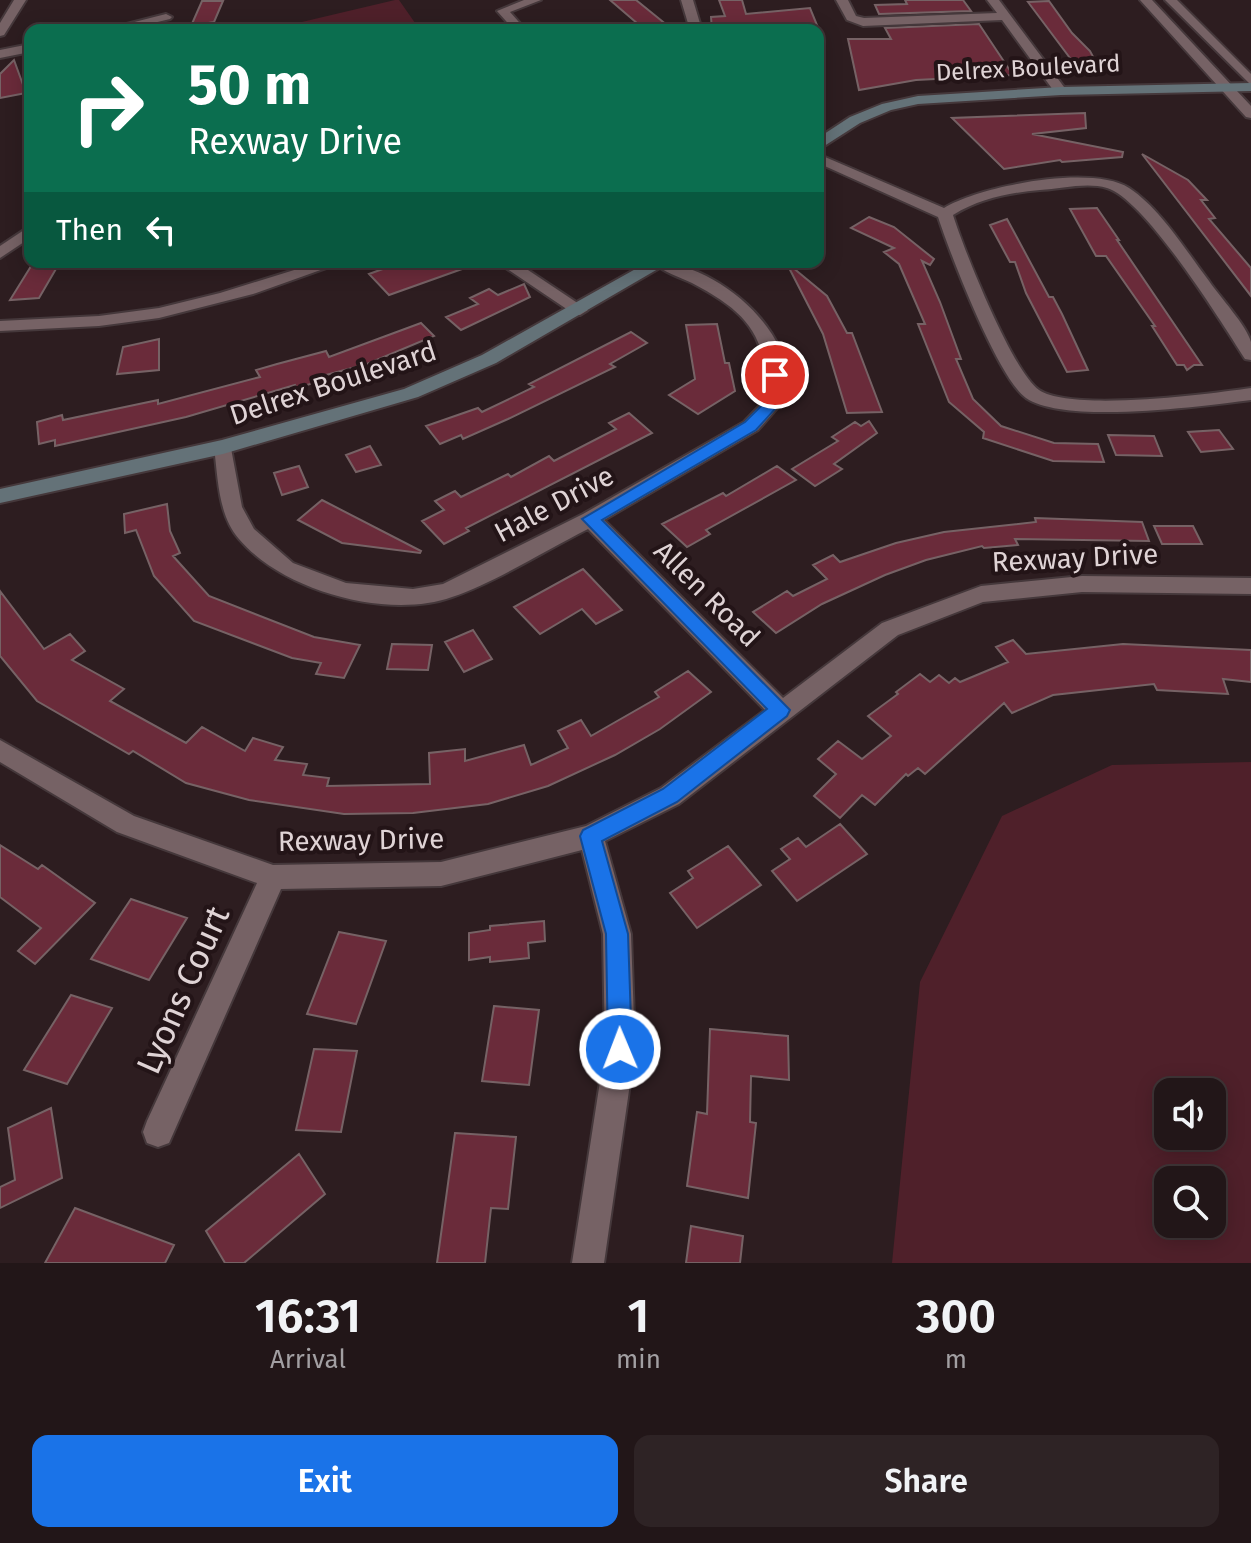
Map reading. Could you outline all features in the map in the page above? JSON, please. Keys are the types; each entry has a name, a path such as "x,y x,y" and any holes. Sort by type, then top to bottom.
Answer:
{"street":[{"path":"0,32 20,0"},
{"path":"515,24 503,11 535,0"},
{"path":"687,0 694,24"},
{"path":"842,0 851,18 863,22 1005,16"},
{"path":"993,0 1061,91"},
{"path":"1146,0 1164,0"},
{"path":"1146,0 1251,114"},
{"path":"1171,0 1251,84"},
{"path":"130,24 168,13 163,24"},
{"path":"0,54 24,49"},
{"name":"Delrex Boulevard","path":"824,141 855,120 887,107 951,96 1251,84"},
{"path":"824,161 945,214"},
{"path":"945,214 965,200 1002,189 1079,183 1117,186 1139,204 1251,355"},
{"path":"945,214 952,243 1015,372 1031,393 1051,403 1176,404 1251,394"},
{"path":"0,253 24,235"},
{"path":"0,326 106,320 158,313 243,293 317,268"},
{"path":"514,268 580,310"},
{"name":"Delrex Boulevard","path":"0,496 223,447 411,393 489,359 651,268"},
{"name":"Hale Drive","path":"223,447 232,507 246,534 286,568 344,591 413,597 447,591 590,519 751,426 777,398 772,351 755,319 728,297 672,268"},
{"name":"Allen Road","path":"590,519 780,710"},
{"name":"Rexway Drive","path":"0,750 126,824 273,877 441,874 591,836 670,796 890,629 981,594 1082,584 1251,586"},
{"path":"588,1263 620,1049 617,934 591,836"},
{"name":"Lyons Court","path":"158,1132 273,877"}],"shaded area":[{"path":"399,0 416,24 293,24"},
{"path":"1251,762 1251,1263 892,1263 920,982 1002,816 1112,765"}],"building":[{"path":"610,0 636,0 666,24 638,24"},
{"path":"719,0 742,0 746,14 810,8 817,24 712,24 711,17 725,16"},
{"path":"905,0 963,0 971,11 879,14 875,5 907,4"},
{"path":"202,1 223,1 214,22 192,24"},
{"path":"1049,1 1072,33 1090,51 1098,66 1076,66 1028,2"},
{"path":"979,24 1013,75 916,80 859,90 848,39 891,39 885,28"},
{"path":"14,60 24,93 0,98 0,74"},
{"path":"1085,113 1086,128 1032,134 1123,152 1122,157 1060,160 1004,169 952,118"},
{"path":"1142,154 1188,180 1207,200 1201,200 1215,218 1209,219 1251,268 1251,296"},
{"path":"1097,208 1202,365 1194,365 1187,370 1184,365 1177,365 1152,326 1155,326 1106,256 1096,256 1070,209"},
{"path":"869,217 894,227 934,259 930,265 922,261 940,302 961,359 956,359 973,399 1001,426 1054,443 1098,444 1104,462 1053,461 983,438 984,432 949,402 918,324 925,324 899,264 884,252 894,248 851,228"},
{"path":"1007,219 1049,297 1053,297 1088,370 1067,372 1026,293 1015,262 1010,262 990,225"},
{"path":"30,268 56,268 39,298 10,300"},
{"path":"386,268 465,268 389,295 369,274"},
{"path":"789,268 793,268 827,296 847,333 852,333 882,412 847,413 823,334"},
{"path":"524,284 530,297 461,330 446,317 478,304 470,298 489,289 498,295"},
{"path":"421,323 434,336 367,364 315,378 317,382 297,388 295,385 186,417 55,446 55,440 39,444 37,422 62,415 63,420 158,400 158,404 260,377 256,370 277,364 326,351 329,357"},
{"path":"717,324 735,391 698,414 669,395 695,379 686,325"},
{"path":"631,332 647,343 610,364 615,367 508,419 463,439 461,435 440,444 426,426 478,408 482,412 534,387 529,384"},
{"path":"159,339 159,370 117,374 123,347"},
{"path":"629,413 652,433 466,528 469,531 444,544 422,521 444,510 435,501 455,491 461,497 508,474 511,477 549,456 554,461 616,429 609,423"},
{"path":"869,421 877,433 834,464 842,469 815,486 792,469 838,441 832,437 855,422 861,426"},
{"path":"1219,430 1233,449 1201,452 1188,432"},
{"path":"1108,435 1154,436 1162,456 1116,455"},
{"path":"370,446 381,465 356,472 346,455"},
{"path":"299,466 308,487 282,495 274,473"},
{"path":"777,466 796,480 706,530 710,534 687,547 662,524 723,493 726,496"},
{"path":"322,500 420,553 342,543 298,520"},
{"path":"167,504 170,531 180,553 173,556 209,596 314,637 360,645 344,678 316,674 321,663 292,658 194,621 154,576 136,530 125,533 124,514"},
{"path":"1035,518 1142,522 1149,541 1015,539 1018,545 982,546 926,560 885,575 822,604 776,633 753,612 787,591 793,596 827,579 813,565 833,555 840,562 896,543 944,532 1036,522"},
{"path":"1154,526 1193,526 1202,544 1162,544"},
{"path":"583,569 622,610 596,624 582,609 540,634 514,607"},
{"path":"0,591 44,649 70,634 85,651 72,660 124,689 110,701 186,743 202,727 245,751 253,738 283,747 275,760 307,764 303,775 329,778 327,786 430,784 429,753 465,749 465,761 524,745 531,765 568,748 558,731 581,720 591,736 659,697 655,692 688,671 711,692 660,729 615,755 548,786 488,804 413,813 344,814 249,800 186,783 133,751 129,754 37,701 0,656"},
{"path":"473,630 492,659 464,672 445,642"},
{"path":"1013,640 1026,654 1123,644 1251,650 1251,682 1223,679 1228,694 1157,690 1154,684 1053,695 1012,713 1004,703 925,774 918,768 908,776 906,774 875,805 862,795 840,818 814,796 836,774 818,759 838,741 862,759 891,736 868,716 898,694 896,692 920,674 930,682 939,675 949,683 955,678 960,682 1008,662 996,647"},
{"path":"392,644 432,645 428,670 387,669"},
{"path":"840,824 867,854 797,901 772,871 790,859 781,849 798,838 806,847"},
{"path":"0,845 38,869 42,865 95,903 35,964 18,951 41,928 0,897"},
{"path":"728,846 761,885 697,928 670,893 693,878 688,871"},
{"path":"131,899 187,918 149,980 91,959"},
{"path":"544,921 545,941 528,943 529,958 490,962 490,957 469,960 469,933 490,930 490,926"},
{"path":"339,932 386,941 356,1024 307,1014"},
{"path":"71,995 112,1008 67,1084 24,1070"},
{"path":"494,1006 539,1010 529,1085 482,1081"},
{"path":"710,1029 788,1036 789,1080 751,1076 750,1122 756,1123 748,1198 687,1186 697,1112 707,1114"},
{"path":"314,1049 357,1051 341,1132 296,1130"},
{"path":"51,1108 62,1178 0,1208 0,1187 15,1180 8,1128"},
{"path":"455,1133 516,1137 508,1209 491,1208 485,1263 437,1263"},
{"path":"299,1154 325,1194 244,1263 225,1263 206,1231"},
{"path":"75,1208 174,1245 165,1263 45,1263"},
{"path":"691,1226 743,1236 740,1263 686,1263"}],"route":[{"path":"620,1049 617,934 591,836 670,796 780,710 590,519 751,426 777,398 775,375"}]}
